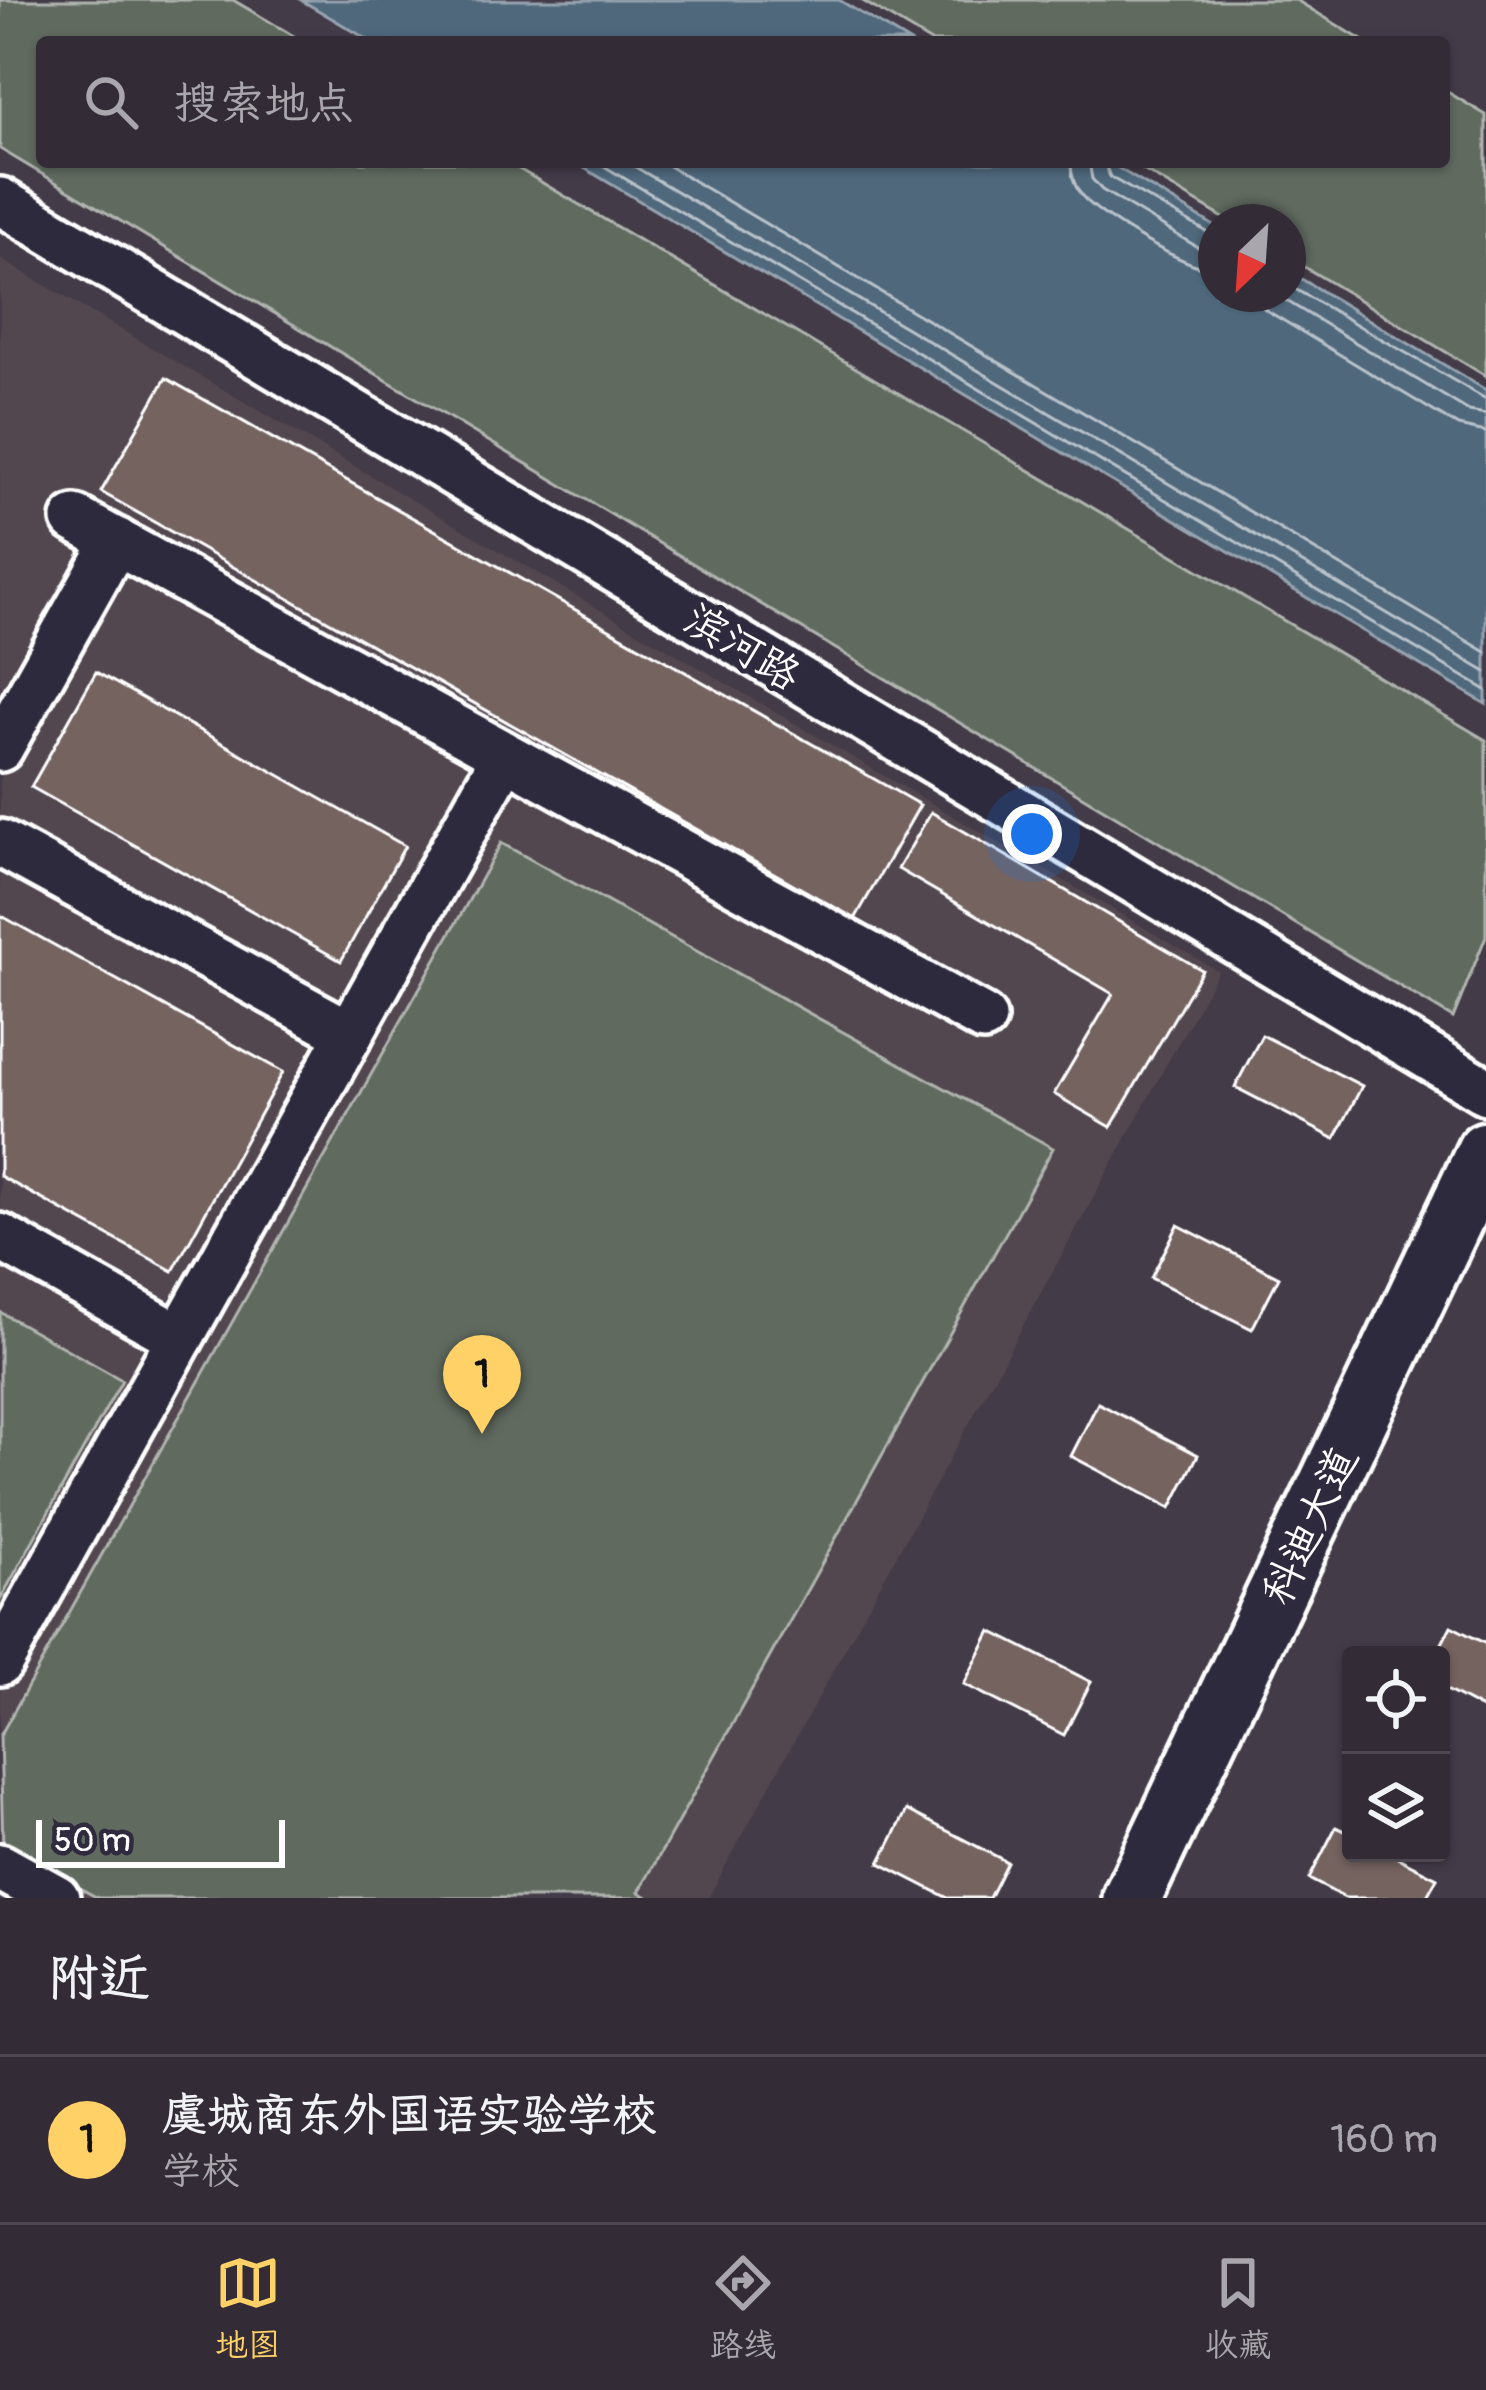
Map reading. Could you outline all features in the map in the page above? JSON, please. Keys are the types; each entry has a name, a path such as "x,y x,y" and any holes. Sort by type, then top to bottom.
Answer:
{"main road":[{"name":"科迪大道","path":"1132,1898 1486,1151"},
{"name":"科迪大道","path":"1172,1898 1486,1234"}],"street":[{"name":"滨河路","path":"0,201 1486,1091"},
{"path":"75,519 982,1018"},
{"path":"0,748 116,541"},
{"path":"0,1662 505,756"},
{"path":"0,843 350,1034"},
{"path":"0,1238 180,1338"},
{"path":"0,1867 56,1898"}],"shaded area":[{"path":"0,259 1218,971 708,1898 0,1898"}],"green space":[{"path":"0,0 233,0 294,36 36,36 36,168 517,168 1486,740 1486,936 1453,1018 0,149"},
{"path":"861,0 1296,0 1355,36 921,36"},
{"path":"1450,94 1486,115 1486,376 1306,268 1306,204 1200,204 1140,168 1450,168"},
{"path":"501,843 1053,1148 639,1892 649,1898 98,1898 3,1847 0,1736"},
{"path":"0,1312 122,1380 0,1600"}],"water":[{"path":"301,0 839,0 899,36 362,36"},
{"path":"584,168 1118,168 1198,216 1198,312 1306,312 1306,282 1486,390 1486,704"}],"building":[{"path":"166,378 920,805 855,919 101,492"},
{"path":"96,672 405,846 341,961 31,787"},
{"path":"931,812 1202,970 1111,1127 1054,1094 1113,994 898,869"},
{"path":"0,915 283,1072 173,1271 0,1176"},
{"path":"1262,1035 1362,1086 1335,1139 1235,1087"},
{"path":"1178,1225 1279,1277 1252,1329 1151,1278"},
{"path":"1098,1403 1198,1455 1171,1508 1071,1456"},
{"path":"1451,1626 1486,1644 1486,1711 1450,1692 1450,1646 1441,1646"},
{"path":"991,1631 1091,1682 1064,1735 964,1684"},
{"path":"907,1810 1007,1862 989,1898 948,1898 880,1863"},
{"path":"1336,1827 1342,1830 1342,1862 1406,1862 1437,1878 1426,1898 1345,1898 1309,1879"}],"place":[{"name":"虞城商东外国语实验学校","path":"482,1434"}]}
